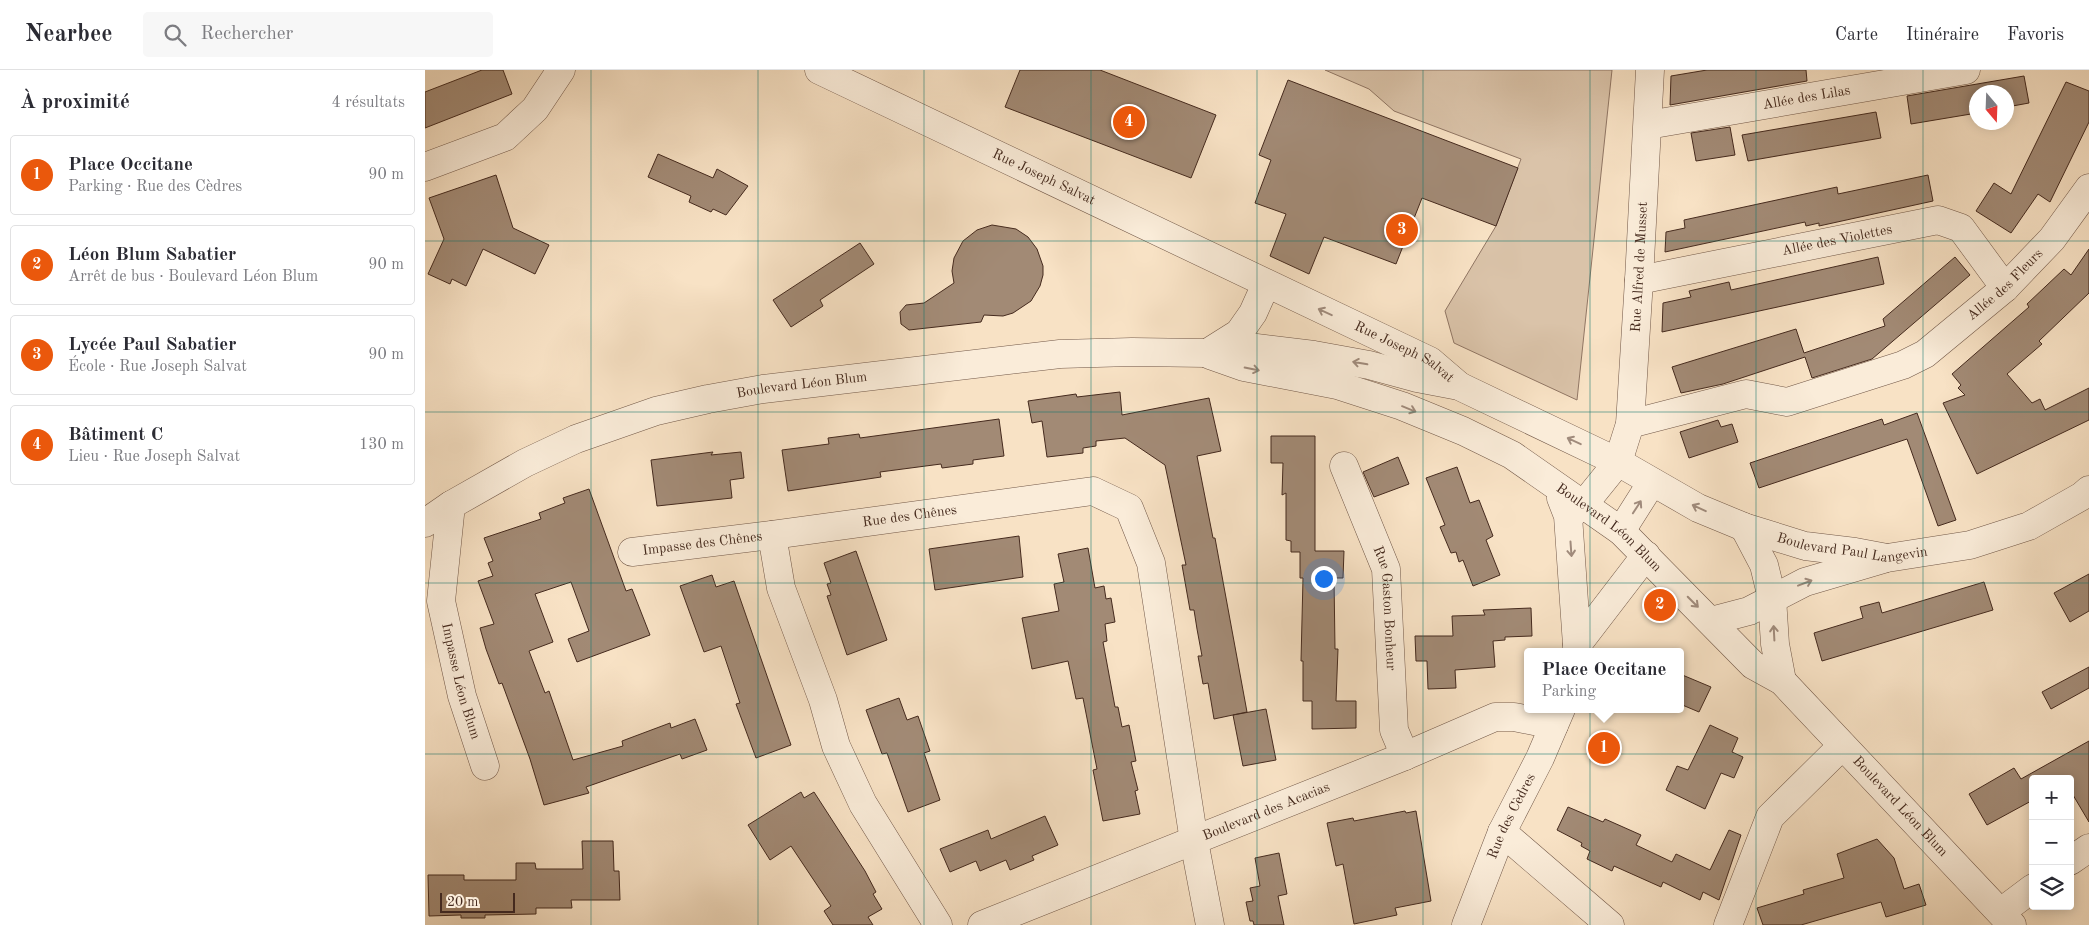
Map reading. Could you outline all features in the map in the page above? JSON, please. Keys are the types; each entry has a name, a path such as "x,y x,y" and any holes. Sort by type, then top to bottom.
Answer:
{"street":[{"path":"425,167 505,137 535,109 561,70"},
{"name":"Rue Joseph Salvat","path":"819,70 976,143 1266,284 1430,361 1459,386"},
{"name":"Rue Alfred de Musset","path":"1618,462 1630,424 1650,70"},
{"name":"Allée des Lilas","path":"1647,125 1966,70"},
{"name":"Allée des Fleurs","path":"1630,424 1746,394 1787,402 1903,365 1925,354 2005,288 2053,239 2089,188"},
{"name":"Allée des Violettes","path":"1639,280 1938,220 1961,228 2005,288"},
{"path":"1206,353 1239,333 1253,313 1266,284"},
{"name":"Boulevard Léon Blum","path":"425,523 451,505 525,464 577,439 656,411 709,399 763,390 1060,354 1132,352 1206,353 1247,348 1314,355 1369,365 1417,378 1459,386 1618,462"},
{"name":"Boulevard Léon Blum","path":"1206,353 1244,367 1337,385 1402,406 1463,431 1512,455 1555,486 1576,510 1621,531 1753,665 1782,681 2009,922"},
{"path":"1576,648 1576,510 1618,462"},
{"name":"Boulevard Paul Langevin","path":"1618,462 1698,508 1744,526 1805,546 1887,558 1970,545 2029,526 2082,496 2089,490"},
{"name":"Rue Gaston Bonheur","path":"1344,466 1386,569 1394,730 1405,756"},
{"path":"1621,531 1652,482"},
{"name":"Rue des Chênes","path":"773,535 1093,491 1129,508 1151,563 1194,841 1210,925"},
{"name":"Impasse Léon Blum","path":"451,505 441,601 461,696 485,766"},
{"path":"1744,526 1764,565 1772,598 1775,644 1782,681"},
{"path":"773,535 781,588 823,700 837,746 863,804 938,925"},
{"name":"Impasse des Chênes","path":"632,552 773,535"},
{"path":"1577,648 1646,555"},
{"path":"1711,621 1749,611 1805,582 1887,558"},
{"name":"Boulevard des Acacias","path":"982,925 1405,756 1495,718 1557,717"},
{"name":"Rue des Cèdres","path":"1466,925 1502,832 1540,758 1557,717"},
{"path":"1728,925 1770,817 1842,746"},
{"path":"1502,832 1610,925"},
{"path":"2074,858 2089,848"},
{"path":"2009,922 2029,894"}],"shaded area":[{"path":"1325,70 1612,70 1577,400 1454,343 1445,311 1496,226 1521,159 1394,111 1369,89"}],"building":[{"path":"482,70 503,70 512,94 425,128 425,92"},
{"path":"1020,70 1100,70 1216,115 1191,178 1005,107"},
{"path":"1707,70 1806,70 1807,81 1670,105 1671,76"},
{"path":"2024,76 2029,103 2014,106 2014,85 1971,85"},
{"path":"1288,80 1518,168 1496,226 1422,198 1396,264 1324,237 1309,274 1270,256 1286,214 1255,203 1271,160 1259,155"},
{"path":"2066,82 2089,91 2089,122 2050,202 2038,194 2011,233 1976,211 1994,183 2011,194"},
{"path":"1969,85 1969,114 1911,124 1907,96"},
{"path":"1876,112 1881,138 1748,161 1742,135"},
{"path":"1730,127 1735,155 1696,161 1691,133"},
{"path":"658,154 713,178 717,169 748,186 726,215 713,209 711,212 689,202 691,196 648,177"},
{"path":"496,175 513,228 549,245 535,274 483,249 466,286 452,279 450,284 428,274 444,239 429,198"},
{"path":"1928,175 1933,201 1819,226 1819,223 1806,226 1805,222 1665,252 1666,232 1685,228 1684,220 1837,187 1838,194"},
{"path":"992,225 1016,229 1028,237 1037,249 1043,266 1043,275 1040,286 1031,301 1013,313 1003,316 984,315 981,322 909,330 901,324 900,312 906,305 924,303 954,283 952,271 954,258 963,241 977,230"},
{"path":"860,243 874,264 820,300 823,306 791,327 773,300"},
{"path":"2089,249 2089,293 2039,341 2042,344 2007,374 2032,403 2040,399 2045,410 2089,388 2089,420 1977,474 1943,403 1965,395 1958,388 1961,385 1952,374 2029,307 2027,304 2064,269 2071,275"},
{"path":"1878,257 1884,284 1662,332 1663,303 1691,297 1689,291 1729,282 1731,290"},
{"path":"1955,257 1970,275 1872,359 1812,378 1805,357 1723,384 1681,393 1672,367 1796,329 1804,353 1885,326 1883,319"},
{"path":"1120,392 1122,415 1209,398 1221,451 1197,456 1213,538 1215,538 1247,712 1214,719 1208,683 1203,684 1198,656 1202,656 1194,610 1190,610 1182,565 1186,565 1165,465 1125,438 1096,441 1096,446 1083,448 1083,453 1047,457 1042,421 1032,423 1028,401 1076,394 1077,397"},
{"path":"1917,413 1956,520 1938,526 1907,439 1759,488 1750,463 1882,419 1884,425"},
{"path":"999,419 1004,456 973,460 973,464 942,468 941,464 880,472 881,477 788,491 782,450 829,444 828,438 859,434 860,438"},
{"path":"1718,420 1721,427 1732,424 1738,442 1689,458 1680,432"},
{"path":"1271,436 1315,436 1315,551 1344,551 1343,578 1334,578 1335,649 1338,649 1336,701 1356,701 1356,728 1312,729 1312,701 1303,701 1303,661 1301,661 1303,578 1300,578 1300,552 1291,552 1291,541 1286,540 1286,493 1282,495 1283,463 1271,463"},
{"path":"713,452 711,455 741,452 744,478 730,480 732,498 657,506 651,460"},
{"path":"1398,457 1409,484 1374,497 1363,472"},
{"path":"1457,467 1470,503 1479,500 1493,536 1486,540 1500,575 1473,586 1463,560 1459,562 1456,552 1451,553 1440,527 1445,525 1426,478"},
{"path":"589,489 626,591 632,589 650,635 577,662 568,639 589,631 571,582 535,594 553,642 529,651 545,693 549,691 573,760 623,746 622,741 670,723 671,728 695,719 707,750 682,759 680,754 586,787 589,793 544,805 530,759 502,683 499,684 480,628 494,624 478,581 493,576 488,563 493,561 484,538 541,519 539,513 565,503 563,498"},
{"path":"1019,536 1023,577 935,590 929,549"},
{"path":"1088,548 1095,588 1104,586 1106,599 1111,598 1115,622 1105,624 1107,641 1103,642 1115,707 1118,707 1122,727 1129,725 1136,761 1131,762 1138,790 1135,791 1140,814 1103,821 1093,770 1097,769 1083,698 1076,699 1068,661 1032,669 1022,618 1059,611 1054,584 1064,582 1058,554"},
{"path":"856,551 887,640 847,655 827,596 831,595 827,584 831,583 824,563"},
{"path":"2089,574 2089,611 2070,622 2054,593"},
{"path":"712,575 716,587 734,581 791,745 756,758 736,704 740,703 721,646 704,652 680,586"},
{"path":"1984,582 1993,610 1822,661 1814,633 1863,618 1860,607 1879,602 1882,613"},
{"path":"1531,608 1532,636 1505,637 1505,640 1493,641 1495,667 1455,670 1456,688 1428,689 1427,661 1416,661 1415,636 1453,636 1452,616 1485,615 1483,610"},
{"path":"2089,667 2089,688 2051,709 2042,692"},
{"path":"1684,676 1711,687 1699,712 1684,706"},
{"path":"899,698 907,720 918,716 930,751 924,753 940,800 908,812 887,753 882,754 866,710"},
{"path":"1266,709 1276,760 1243,766 1233,715"},
{"path":"1710,725 1738,738 1732,752 1743,757 1734,778 1721,773 1705,809 1666,790 1677,766 1688,770"},
{"path":"2089,741 2089,822 2074,797 2074,775 2029,775 2029,802 1987,825 1969,794 2014,768 2021,779"},
{"path":"801,792 804,798 814,792 865,871 876,892 873,894 882,909 868,917 873,925 833,925 824,911 831,906 791,846 770,860 748,825"},
{"path":"1568,807 1603,822 1605,819 1641,835 1636,845 1672,862 1676,854 1710,870 1729,830 1741,835 1719,900 1703,892 1700,900 1663,882 1661,887 1614,866 1612,871 1587,859 1590,851 1581,846 1582,843 1557,830"},
{"path":"1405,811 1406,813 1416,811 1431,901 1395,908 1397,915 1354,924 1343,864 1336,866 1327,823 1353,818 1354,821"},
{"path":"1045,816 1058,845 1032,856 1034,860 1010,870 1006,860 980,871 976,861 950,872 940,849 988,830 991,839"},
{"path":"1877,839 1894,858 1904,889 1919,884 1926,905 1886,917 1881,902 1801,925 1763,925 1757,908 1804,894 1803,890 1844,878 1837,854"},
{"path":"582,841 613,841 614,871 619,871 620,900 571,900 572,908 536,908 536,914 485,915 485,918 461,918 461,915 429,916 428,875 464,875 464,880 516,880 516,863 535,863 536,869 583,869"},
{"path":"1279,853 1287,894 1278,896 1284,925 1254,925 1253,921 1250,921 1246,902 1253,901 1250,888 1260,886 1255,858"}],"place":[{"name":"Bâtiment C","path":"1129,122"},
{"name":"Lycée Paul Sabatier","path":"1402,230"},
{"name":"Léon Blum Sabatier","path":"1660,605"},
{"name":"Place Occitane","path":"1604,748"}]}
